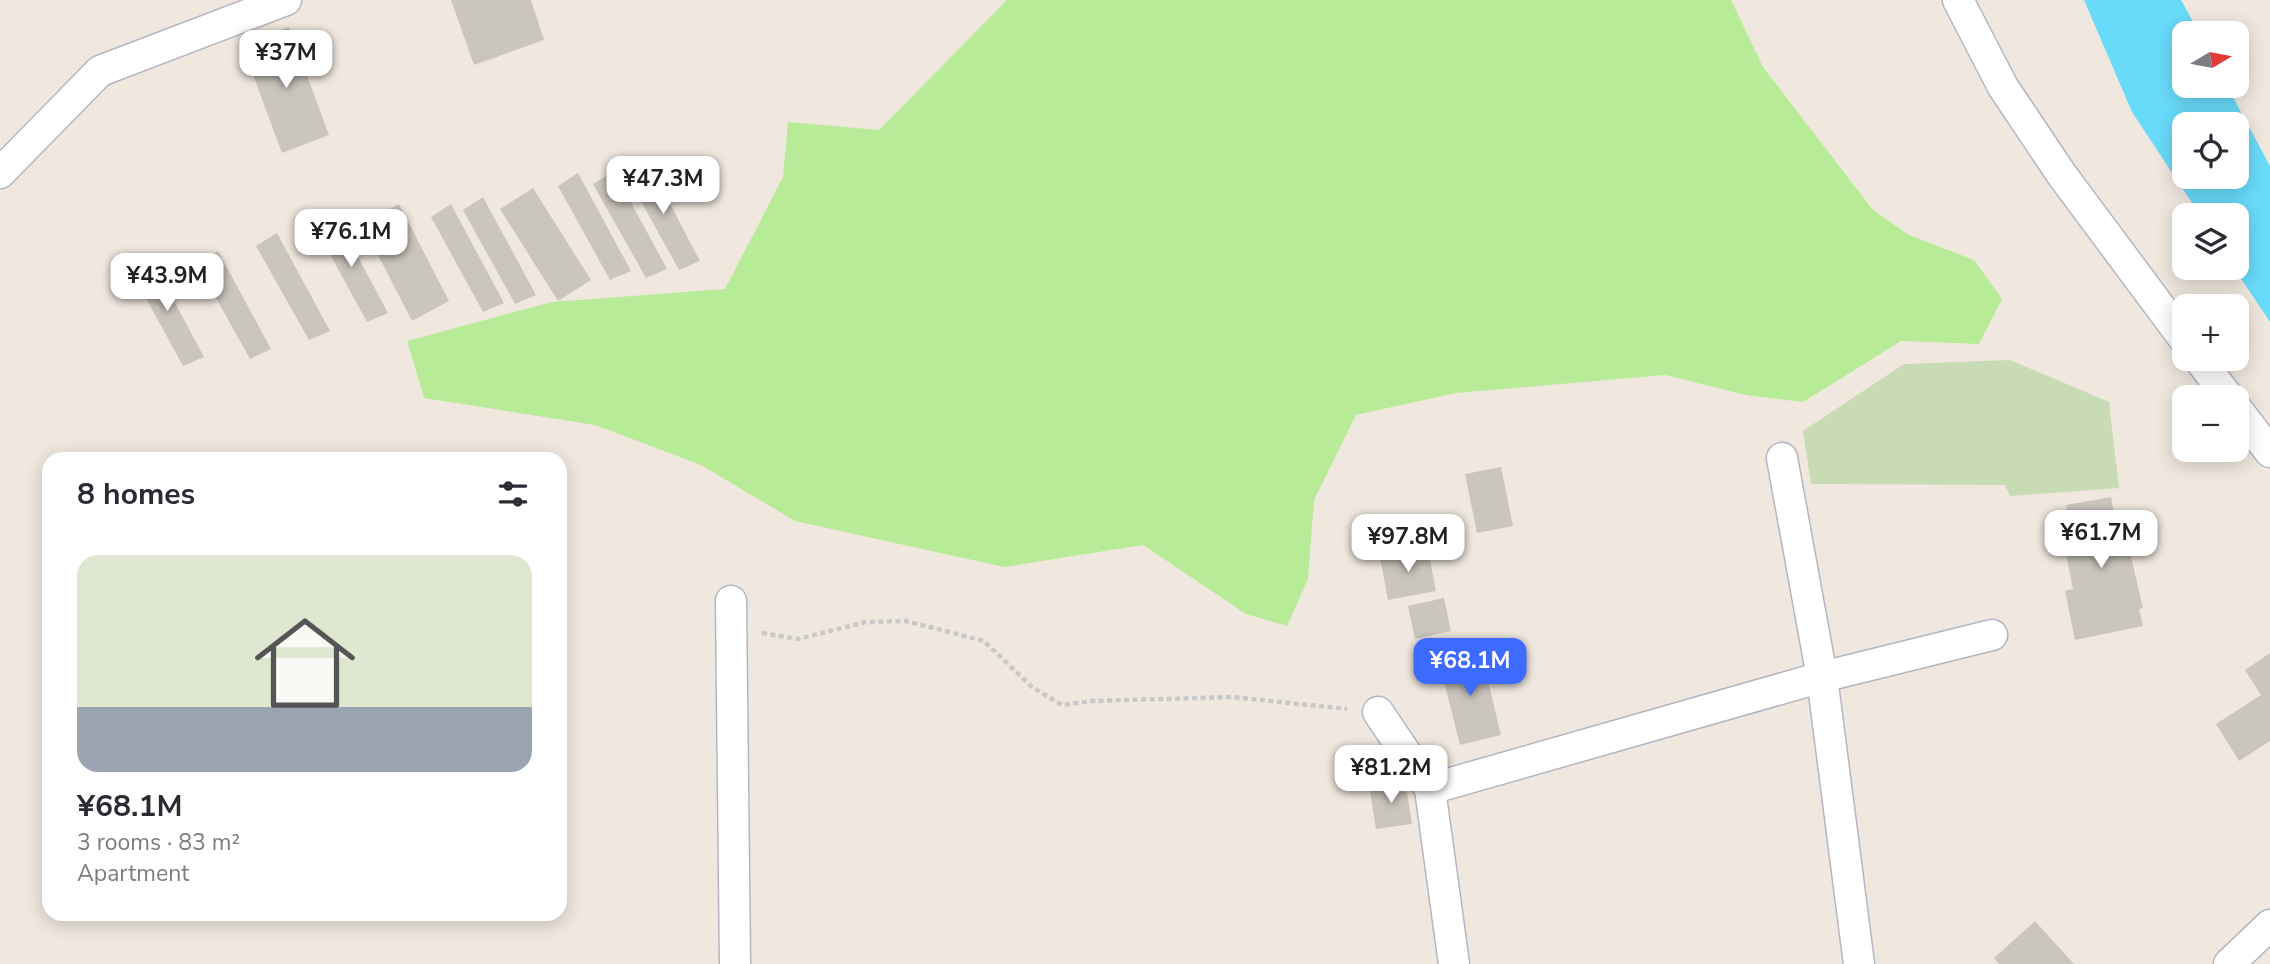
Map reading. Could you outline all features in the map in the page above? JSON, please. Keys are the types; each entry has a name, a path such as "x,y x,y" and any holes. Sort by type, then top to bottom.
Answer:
{"street":[{"path":"0,173 100,71 286,0"},
{"path":"1958,0 2003,87 2062,175 2172,323"},
{"path":"2208,371 2219,385"},
{"path":"2249,425 2270,452"},
{"path":"1782,458 1822,677 1859,964"},
{"path":"731,614 735,964"},
{"path":"1430,789 1822,677 1992,635"},
{"path":"1378,712 1430,789 1454,964"},
{"path":"2229,964 2270,925"}],"path":[{"path":"731,614 798,639 866,622 906,621 984,641 1032,687 1062,705 1092,701 1233,697 1378,712"}],"green space":[{"path":"1007,0 1731,0 1763,67 1873,210 1909,235 1974,260 2002,299 1979,344 1901,341 1803,402 1746,395 1665,375 1456,393 1356,415 1314,500 1308,579 1287,626 1246,614 1143,545 1004,567 795,521 701,465 595,425 424,398 407,341 552,302 725,289 783,177 788,122 879,130"},
{"path":"2010,360 2109,402 2119,488 2010,496 2005,485 1811,484 1803,431 1904,364"}],"water":[{"path":"2084,0 2181,0 2192,21 2172,21 2172,98 2233,98 2241,112 2172,112 2172,173 2132,112"},
{"path":"2249,127 2270,166 2270,322 2242,280 2249,280 2249,203 2192,203 2183,189 2249,189"}],"building":[{"path":"451,0 531,0 544,40 474,65"},
{"path":"289,27 329,135 282,153 242,45"},
{"path":"648,162 700,261 679,270 627,176"},
{"path":"614,171 667,269 646,278 593,184"},
{"path":"578,173 631,271 610,280 558,186"},
{"path":"533,188 591,280 558,301 500,209"},
{"path":"483,197 536,295 515,304 463,210"},
{"path":"399,204 449,301 412,321 362,224"},
{"path":"451,204 504,303 483,312 431,217"},
{"path":"335,214 388,313 367,322 315,227"},
{"path":"277,233 330,331 309,340 256,246"},
{"path":"218,251 271,349 250,359 197,264"},
{"path":"151,258 204,357 183,366 131,271"},
{"path":"1501,467 1513,526 1477,533 1465,474"},
{"path":"2111,497 2116,524 2139,520 2143,541 2128,544 2143,608 2139,609 2143,626 2075,640 2065,591 2073,589 2060,525 2070,523 2066,505"},
{"path":"1428,549 1436,591 1388,600 1380,558"},
{"path":"1444,598 1451,631 1415,639 1408,606"},
{"path":"1481,652 1501,735 1460,745 1439,662"},
{"path":"2270,653 2270,741 2239,761 2216,724 2261,695 2245,670"},
{"path":"1405,780 1412,824 1376,829 1369,786"},
{"path":"2035,921 2074,964 1999,964 1994,958"}]}
